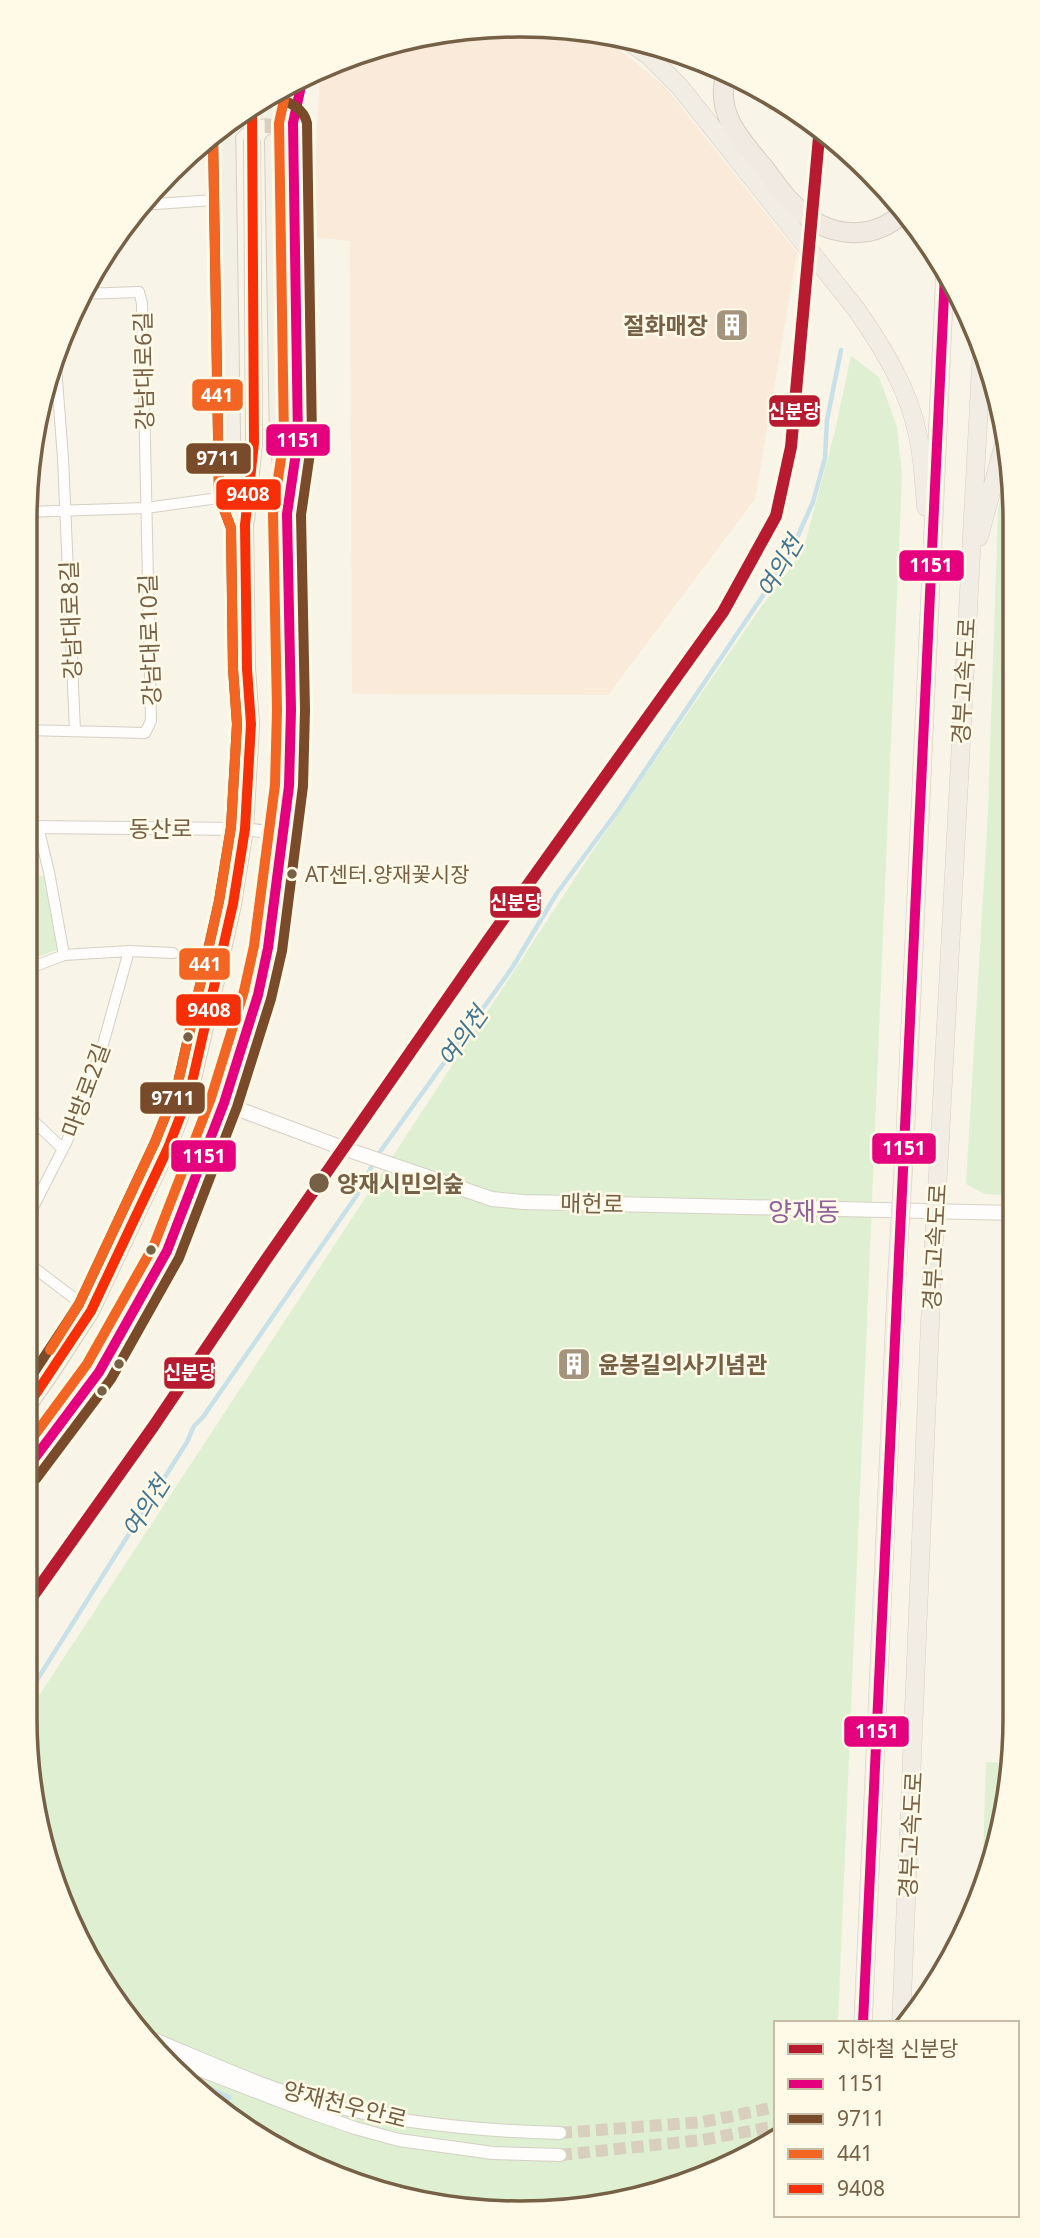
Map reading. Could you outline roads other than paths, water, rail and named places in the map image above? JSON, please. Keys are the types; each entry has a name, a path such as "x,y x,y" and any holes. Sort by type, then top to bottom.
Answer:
{"highway":[{"path":"645,53 680,87 856,309 885,354 906,397 918,434 932,582"},
{"path":"724,83 723,98 731,125 786,197 810,219 826,229 863,233 896,218"},
{"name":"경부고속도로","path":"863,2021 944,289"},
{"name":"경부고속도로","path":"901,2014 932,1275 980,373"},
{"path":"969,574 999,461"}],"main road":[{"path":"293,123 300,90"},
{"path":"287,514 299,439 294,93"},
{"path":"263,111 278,112 293,123"},
{"path":"227,136 233,496 245,525"},
{"path":"37,1392 92,1311 168,1148 190,1091 233,904 245,829 251,724 247,669 245,525 254,443 252,142"},
{"path":"37,1454 99,1372 167,1251 224,1103 258,995 268,947 289,786 290,710 287,514 278,442 273,142"},
{"name":"매헌로","path":"190,1091 340,1147 492,1199 523,1202 1003,1213"}],"street":[{"path":"156,203 229,200"},
{"name":"강남대로6길","path":"93,294 139,292 142,303 146,508"},
{"name":"강남대로8길","path":"57,382 75,730"},
{"path":"37,511 146,508 233,496"},
{"name":"강남대로10길","path":"37,730 145,733 151,721 146,508"},
{"path":"38,827 64,955"},
{"name":"동산로","path":"38,827 245,829 283,834"},
{"path":"37,965 64,955 129,951 173,953"},
{"name":"마방로2길","path":"37,1198 63,1149 102,1048 129,951"},
{"path":"37,1125 63,1149"},
{"path":"37,1271 92,1311"},
{"name":"양재천우안로","path":"164,2044 355,2128 399,2140 493,2153 561,2155"},
{"name":"양재천우안로","path":"179,2061 252,2085 382,2116 442,2126 504,2132 560,2133"}],"water":[{"path":"203,2083 232,2096 229,2103"}],"waterway":[{"name":"여의천","path":"37,1680 187,1442 194,1426 203,1417 357,1195 377,1156 512,968 557,893 619,809 787,560 813,502 825,458 827,420 841,350"}],"tunnel":[{"path":"272,105 273,142"},
{"path":"252,118 252,142"},
{"path":"560,2133 703,2122 774,2107"},
{"path":"560,2155 702,2140 774,2126"}],"metro line":[{"name":"신분당","path":"37,1590 153,1427 489,939 723,612 776,516 791,447 819,141"}],"place":[{"name":"절화매장","path":"732,325"},
{"name":"AT센터.양재꽃시장","path":"292,874"},
{"name":"양재시민의숲","path":"319,1183"},
{"name":"윤봉길의사기념관","path":"574,1364"}],"district":[{"name":"양재동","path":"804,1211"}]}
